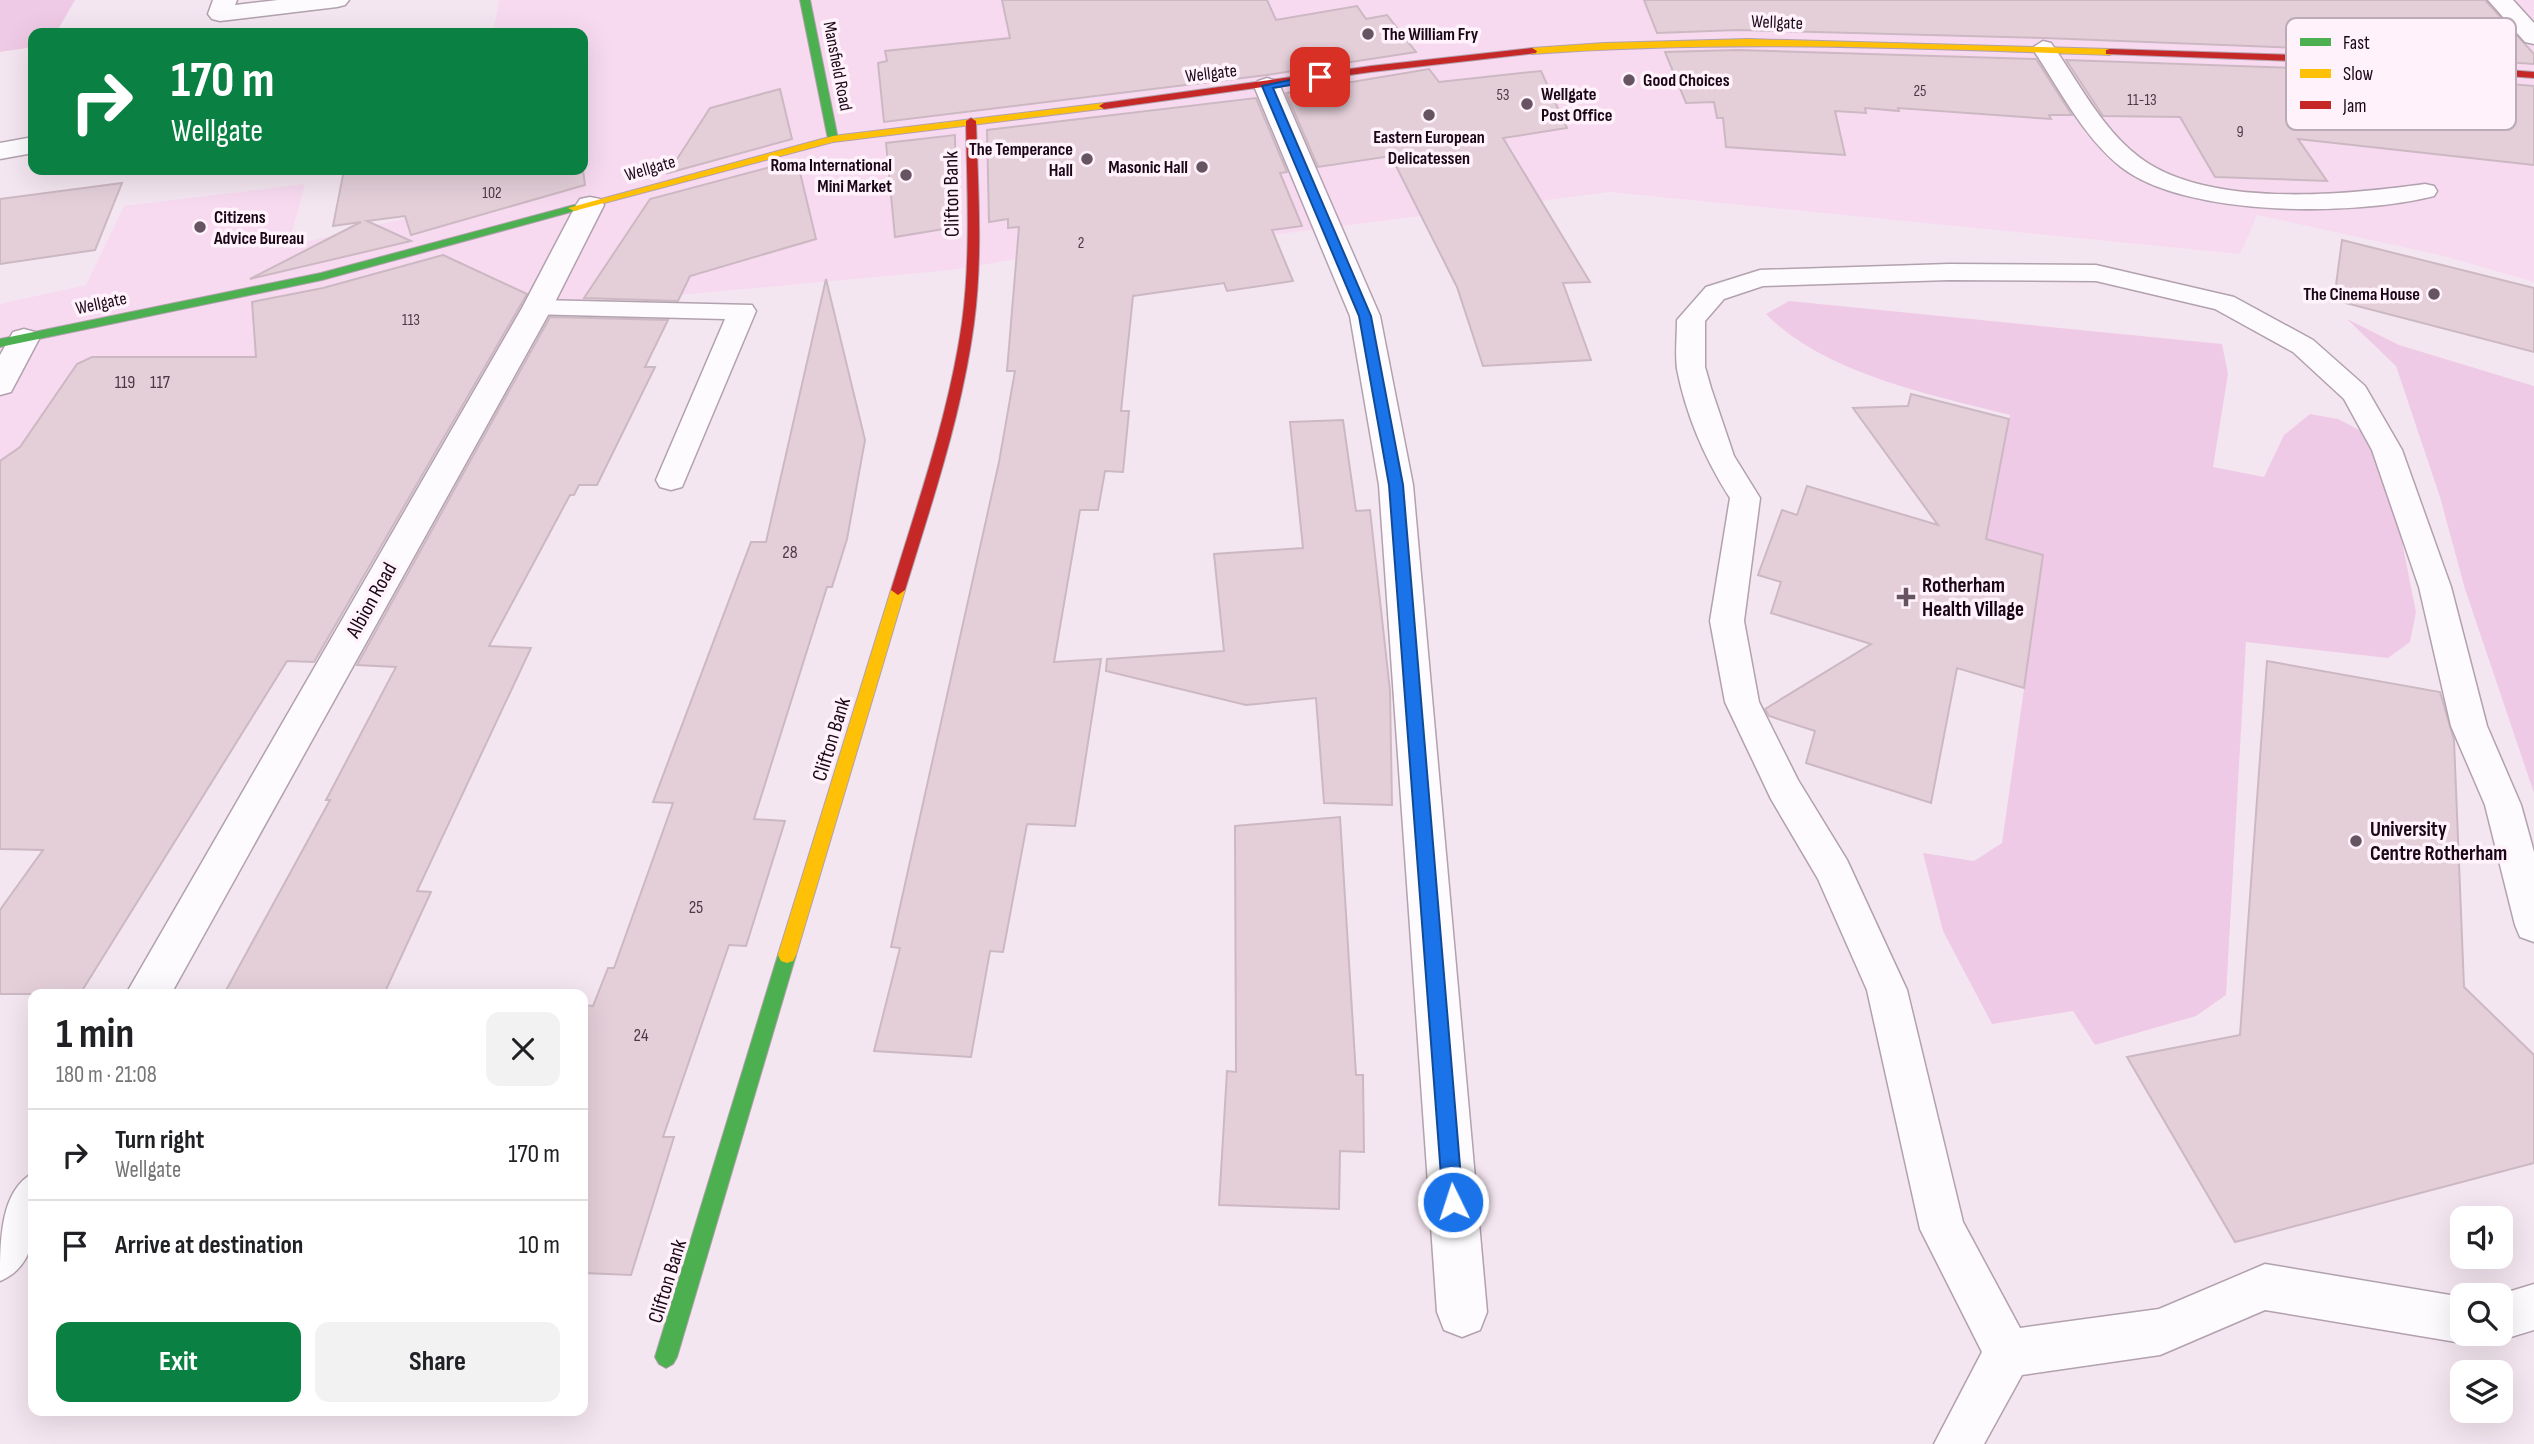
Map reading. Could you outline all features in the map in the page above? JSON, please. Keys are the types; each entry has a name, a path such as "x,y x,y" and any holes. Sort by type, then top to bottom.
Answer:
{"street":[{"path":"222,7 337,0"},
{"name":"Mansfield Road","path":"805,0 833,139"},
{"path":"2500,0 2534,37"},
{"name":"Wellgate","path":"12,341 322,276 833,139 1267,86 1427,60 1609,44 1738,40 2286,58"},
{"name":"Wellgate","path":"2516,74 2534,75"},
{"path":"1267,86 1365,316 1396,485 1462,1312"},
{"name":"Clifton Bank","path":"666,1357 942,443 968,324 973,258 971,121"},
{"path":"0,151 28,146"},
{"name":"Albion Road","path":"151,989 537,308 590,205"},
{"path":"0,385 12,341"},
{"path":"0,1256 28,1206"}],"lane":[{"path":"2043,48 2100,129 2130,163 2169,183 2200,192 2356,201 2425,191"},
{"path":"2008,1353 1942,1229 1887,989 1834,871 1784,789 1742,702 1727,621 1735,550 1745,498 1719,457 1691,367 1690,320 1715,293 1760,278 1949,272 2096,273 2224,303 2303,346 2355,393 2387,450 2435,587 2469,726 2503,805 2534,925"},
{"path":"537,308 742,311 671,480"},
{"path":"2008,1353 2161,1332 2265,1287 2450,1318"},
{"path":"2513,1313 2534,1307"},
{"path":"1958,1444 2008,1353"}],"shaded area":[{"path":"0,0 75,0 59,28 28,28 28,48 0,52"},
{"path":"499,0 2534,0 2534,282 2444,256 2257,215 2240,254 1609,192 1123,254 1016,259 952,270 537,308 490,389 448,391 0,481 0,304 86,285 124,206 305,184 288,246 458,206 465,175 588,175 588,28 494,28"},
{"path":"1789,301 2222,344 2228,374 2213,467 2264,477 2284,435 2310,414 2338,419 2382,442 2416,612 2410,642 2388,658 2246,642 2226,995 2196,1016 2095,1045 2073,1011 1992,1024 1943,931 1923,853 1974,861 2002,843 2043,556 1986,539 2010,415 1880,379 1818,352 1790,335 1766,314"},
{"path":"2347,319 2399,345 2534,386 2534,793 2465,589 2440,497 2396,366"}],"building":[{"path":"1002,0 1267,0 1276,20 1357,6 1366,19 1387,15 1416,52 1267,75 884,122 878,63 887,61 885,51 1010,38"},
{"path":"1644,0 2485,0 2501,18 2286,18 2286,48 1738,30 1657,33"},
{"path":"2516,34 2534,54 2534,64 2516,63"},
{"path":"1738,50 2036,59 2072,115 2049,115 2051,119 1865,108 1866,113 1835,111 1845,155 1726,147 1723,118 1717,118 1714,102 1686,103 1665,52"},
{"path":"2066,60 2286,68 2286,130 2516,130 2516,85 2534,86 2534,165 2298,139 2327,181 2215,177 2180,117 2103,116"},
{"path":"1429,69 1439,82 1541,71 1567,128 1503,138 1590,282 1563,283 1591,360 1483,366 1457,287 1391,156 1318,167 1286,93"},
{"path":"780,89 792,139 668,173 710,108"},
{"path":"1256,98 1287,172 1280,173 1302,226 1272,230 1293,281 1227,291 1224,283 1133,296 1121,411 1129,411 1123,472 1105,471 1098,510 1080,510 1054,662 1101,659 1075,826 1027,824 1003,952 990,951 971,1057 874,1051 900,948 891,947 999,462 1015,371 1007,371 1019,227 1008,228 1008,219 989,222 987,130"},
{"path":"955,135 956,227 895,237 886,143"},
{"path":"797,160 816,239 690,276 678,301 584,298 650,199"},
{"path":"343,175 584,175 585,185 411,235 405,216 367,221 411,241 250,279 361,222 333,226"},
{"path":"122,183 95,250 0,264 0,199"},
{"name":"The Cinema House","path":"2342,240 2534,288 2534,352 2334,300"},
{"path":"443,255 527,294 314,662 287,661 83,989 28,989 28,994 0,994 0,910 43,850 0,849 0,461 20,447 77,364 92,357 256,357 252,302 323,288"},
{"path":"826,279 865,440 847,539 832,587 827,587 754,819 785,821 746,946 729,945 663,1137 674,1137 631,1275 588,1273 588,1006 593,1006 608,968 614,968 673,803 653,802 751,542 766,542"},
{"path":"550,317 668,320 645,367 655,367 597,485 579,485 574,495 570,495 489,646 531,648 417,891 431,892 386,989 227,989 330,800 326,800 396,667 357,665"},
{"name":"Rotherham Health Village","path":"1911,394 2009,419 1986,539 2043,555 2024,688 1957,668 1931,803 1806,763 1815,731 1769,716 1765,709 1871,644 1771,613 1781,582 1758,575 1782,510 1797,515 1807,486 1938,525 1853,408 1908,406"},
{"path":"1343,420 1356,511 1370,510 1390,691 1392,805 1324,803 1316,698 1246,705 1106,671 1107,659 1224,651 1214,554 1303,548 1290,422"},
{"name":"University Centre Rotherham","path":"2267,661 2440,692 2454,740 2464,987 2534,1055 2534,1163 2235,1242 2127,1057 2240,1035"},
{"path":"1340,817 1356,1075 1363,1075 1364,1152 1340,1151 1339,1209 1219,1205 1227,1071 1236,1072 1235,826"}],"traffic: fast":[{"path":"805,0 833,139"},
{"path":"0,343 322,276 574,208"},
{"path":"666,1357 787,955"}],"traffic: slow":[{"path":"1532,51 1748,42 2110,52"},
{"path":"574,208 833,139 1104,106"},
{"path":"787,955 898,590"}],"traffic: jam":[{"path":"1104,106 1371,69 1532,51"},
{"path":"2110,52 2286,58"},
{"path":"2516,74 2534,75"},
{"path":"898,590 947,425 963,357 971,298 973,247 971,121"}],"place":[{"name":"The William Fry","path":"1368,34"},
{"name":"Good Choices","path":"1629,80"},
{"name":"Wellgate Post Office","path":"1527,104"},
{"name":"Eastern European Delicatessen","path":"1429,115"},
{"name":"The Temperance Hall","path":"1087,159"},
{"name":"Masonic Hall","path":"1202,167"},
{"name":"Roma International Mini Market","path":"906,175"},
{"name":"Citizens Advice Bureau","path":"200,227"},
{"name":"The Cinema House","path":"2434,294"},
{"name":"Rotherham Health Village","path":"1906,597"},
{"name":"University Centre Rotherham","path":"2356,841"}],"route":[{"path":"1320,77 1267,86 1365,316 1396,485 1453,1202"}]}
